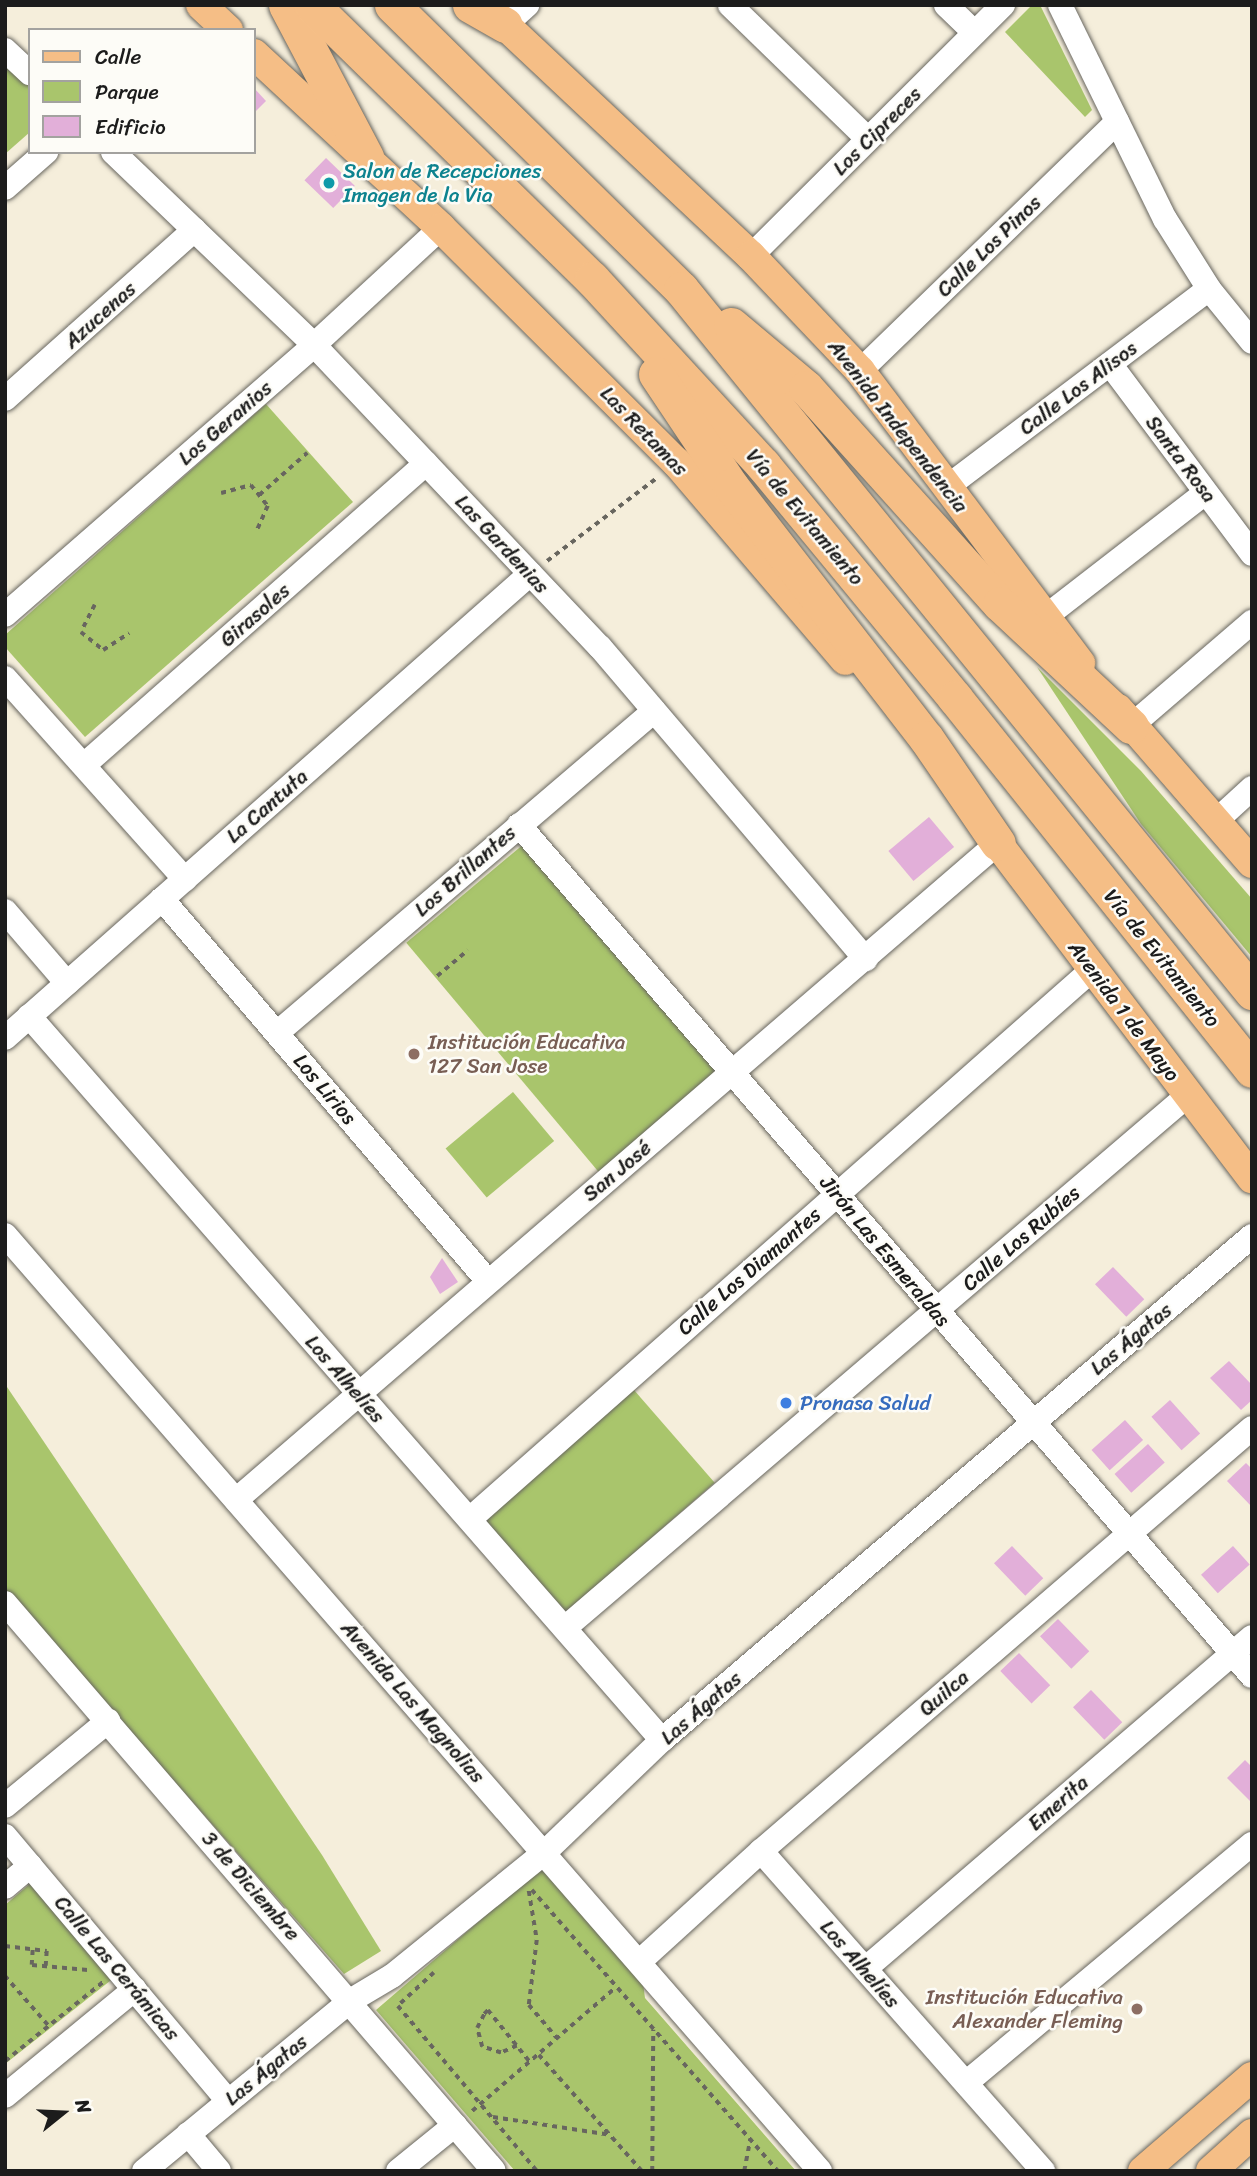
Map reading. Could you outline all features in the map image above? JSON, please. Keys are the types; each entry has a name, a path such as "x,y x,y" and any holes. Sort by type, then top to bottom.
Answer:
{"highway":[{"path":"286,5 366,157"},
{"name":"Vía de Evitamiento","path":"312,5 592,279 763,465 955,698 1252,1070"},
{"path":"392,5 681,289 1252,992"},
{"path":"470,5 506,12"},
{"path":"592,279 731,486 926,738 998,843"},
{"path":"681,289 722,317 806,388 1000,604 1131,726"}],"main road":[{"path":"201,5 226,28"},
{"name":"Avenida Independencia","path":"506,12 751,256 860,371 1044,618 1131,726 1252,863"},
{"name":"Las Retamas","path":"256,56 441,228 677,463 998,843"},
{"name":"Avenida 1 de Mayo","path":"998,843 1252,1178"},
{"path":"1143,2171 1252,2077"},
{"path":"1211,2171 1252,2134"}],"street":[{"path":"730,5 868,139"},
{"path":"947,5 975,33"},
{"name":"Los Cipreces","path":"751,256 1003,5"},
{"path":"1060,5 1165,219 1209,289 1252,342"},
{"path":"5,50 28,71"},
{"name":"Calle Los Pinos","path":"860,371 1118,122"},
{"path":"5,188 44,154"},
{"name":"Las Gardenias","path":"115,154 314,345 600,647 866,959"},
{"name":"Los Geranios","path":"5,615 314,345 441,228"},
{"name":"Azucenas","path":"5,400 194,230"},
{"name":"Calle Los Alisos","path":"947,487 1209,289"},
{"name":"Santa Rosa","path":"1110,364 1252,554"},
{"name":"Girasoles","path":"83,765 426,464"},
{"path":"1044,618 1205,493"},
{"name":"La Cantuta","path":"5,1038 530,574"},
{"path":"1131,726 1252,622"},
{"path":"5,678 185,879"},
{"name":"Los Brillantes","path":"277,1032 654,711"},
{"path":"1216,821 1252,788"},
{"name":"Jirón Las Esmeraldas","path":"519,825 1031,1423 1252,1676"},
{"name":"San José","path":"236,1500 487,1280 733,1074 998,843"},
{"name":"Los Lirios","path":"162,899 487,1280"},
{"path":"5,911 67,983"},
{"name":"Calle Los Diamantes","path":"470,1518 1093,969"},
{"name":"Los Alhelíes","path":"30,1016 662,1740"},
{"name":"Calle Los Rubíes","path":"566,1627 1188,1095"},
{"name":"Avenida Las Magnolias","path":"5,1235 820,2171"},
{"name":"Las Ágatas","path":"144,2171 350,2001 392,1976 544,1853 662,1740 1252,1236"},
{"name":"Quilca","path":"639,1962 761,1851 1252,1428"},
{"name":"3 de Diciembre","path":"5,1603 494,2171"},
{"name":"Emerita","path":"865,1969 1252,1637"},
{"path":"5,1806 108,1721"},
{"name":"Calle Las Cerámicas","path":"5,1836 228,2101"},
{"path":"966,2083 1252,1844"},
{"name":"Los Alhelíes","path":"761,1851 1043,2171"},
{"path":"5,1887 30,1866"},
{"path":"5,2096 135,1989"},
{"path":"398,2171 455,2125"},
{"path":"188,2134 219,2171"}],"path":[{"path":"259,495 307,453"},
{"path":"530,574 677,463"},
{"path":"221,493 251,485 268,506 257,531"},
{"path":"95,605 81,632 103,650 129,633"},
{"path":"437,976 468,950"},
{"path":"557,2038 529,2005 537,1940 528,1885 778,2171"},
{"path":"5,1946 47,1951 46,1967"},
{"path":"33,1950 32,1965 92,1971"},
{"path":"5,1976 49,2026"},
{"path":"5,2061 109,1977"},
{"path":"455,2125 616,1987"},
{"path":"398,2007 537,2171"},
{"path":"517,2046 501,2053 482,2047 477,2028 488,2010 530,2062"},
{"path":"652,2171 653,2028"},
{"path":"538,2054 642,2171"},
{"path":"491,2117 610,2135"},
{"path":"744,2171 750,2139"}],"green space":[{"path":"1032,5 1040,5 1092,110 1085,117 1005,32"},
{"path":"5,59 28,80 28,134 5,154"},
{"path":"266,404 353,502 85,737 5,647 5,635"},
{"path":"1037,667 1141,771 1252,899 1252,957 1141,824"},
{"path":"525,843 717,1072 598,1172 406,943"},
{"path":"513,1092 554,1141 487,1198 446,1149"},
{"path":"5,1384 322,1855 381,1951 344,1974 5,1589"},
{"path":"634,1390 715,1483 564,1614 483,1521"},
{"path":"542,1867 643,1983 645,1998 796,2171 515,2171 376,2010"},
{"path":"32,1882 115,1977 5,2064 5,1905"}],"building":[{"path":"256,90 266,101 256,111"},
{"name":"Salon de Recepciones Imagen de la Via","path":"326,158 355,186 333,208 304,180"},
{"path":"929,817 954,847 913,881 888,851"},
{"path":"442,1258 458,1282 440,1294 430,1277"},
{"path":"1113,1267 1144,1299 1126,1317 1095,1284"},
{"path":"1229,1361 1252,1385 1252,1400 1241,1410 1210,1378"},
{"path":"1170,1400 1200,1433 1182,1450 1151,1417"},
{"path":"1125,1420 1143,1440 1110,1470 1092,1450"},
{"path":"1148,1444 1165,1463 1131,1493 1115,1474"},
{"path":"1246,1463 1252,1469 1252,1507 1227,1481"},
{"path":"1012,1546 1043,1578 1025,1596 994,1563"},
{"path":"1233,1546 1250,1565 1218,1593 1201,1575"},
{"path":"1058,1619 1089,1651 1071,1669 1040,1636"},
{"path":"1019,1653 1050,1685 1032,1703 1000,1671"},
{"path":"1091,1690 1122,1722 1104,1740 1073,1707"},
{"path":"1245,1760 1252,1767 1252,1803 1227,1778"}],"place":[{"name":"Salon de Recepciones Imagen de la Via","path":"329,183"},
{"name":"Institución Educativa 127 San Jose","path":"414,1054"},
{"name":"Pronasa Salud","path":"786,1403"},
{"name":"Institución Educativa Alexander Fleming","path":"1137,2009"}]}
